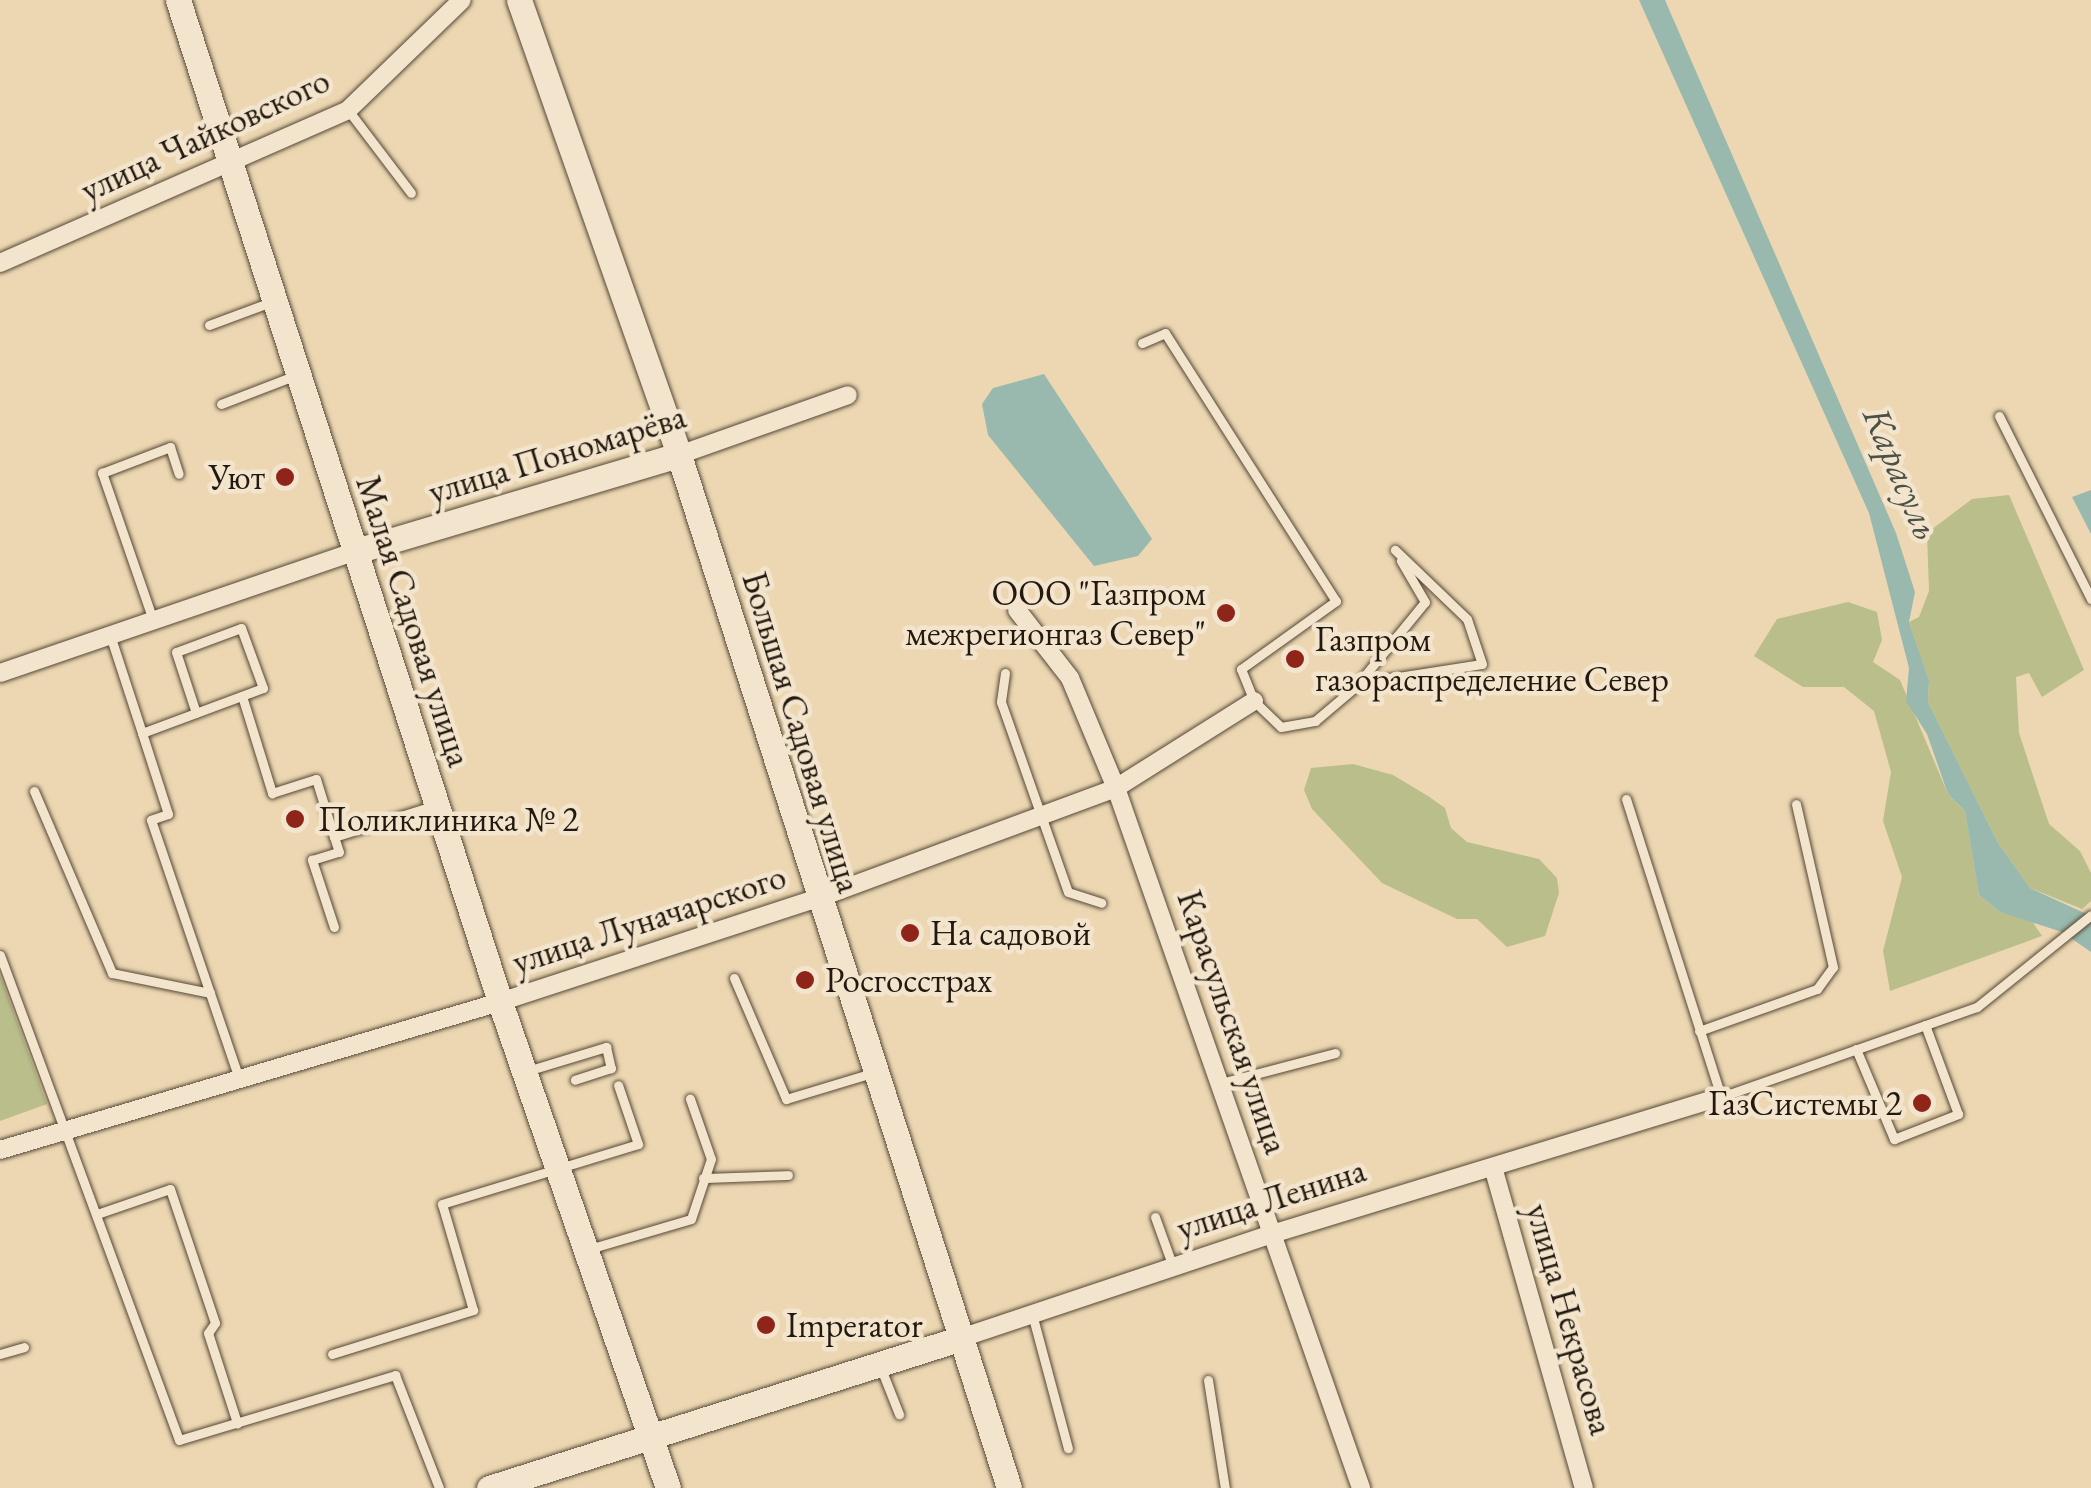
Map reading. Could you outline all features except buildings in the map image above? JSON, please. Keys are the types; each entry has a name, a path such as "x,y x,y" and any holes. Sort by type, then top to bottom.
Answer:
{"main road":[{"name":"Малая Садовая улица","path":"178,0 234,161 353,552 500,1002 668,1488"},
{"name":"Большая Садовая улица","path":"519,0 679,456 816,899 1009,1488"},
{"name":"улица Пономарёва","path":"353,552 679,456"},
{"name":"улица Ленина","path":"490,1488 958,1339"}],"street":[{"name":"улица Чайковского","path":"0,262 348,110 462,0"},
{"name":"улица Пономарёва","path":"679,456 848,395"},
{"name":"улица Пономарёва","path":"0,673 353,552"},
{"path":"1017,610 1070,678 1116,788 1254,701"},
{"name":"улица Луначарского","path":"0,1150 500,1002 816,899 1116,788"},
{"name":"Карасульская улица","path":"1116,788 1362,1488"},
{"name":"улица Ленина","path":"958,1339 1272,1234 1721,1097"},
{"name":"улица Некрасова","path":"1492,1167 1584,1488"}],"lane":[{"path":"348,110 410,192"},
{"path":"208,325 277,300"},
{"path":"1142,342 1165,332 1336,601 1241,669 1254,701 1281,727 1316,721 1354,688 1425,602 1395,550 1466,619 1482,664 1354,688"},
{"path":"221,404 299,374"},
{"path":"1998,416 2091,600"},
{"path":"153,620 102,473 170,447 179,474"},
{"path":"142,733 242,696 263,688 241,628 176,652 196,713"},
{"path":"110,635 168,814 150,820 239,1078"},
{"path":"1005,673 1001,702 1068,892 1101,903"},
{"path":"242,696 272,792 316,779 339,852 312,860 334,928"},
{"path":"34,790 112,973 210,993"},
{"path":"1626,799 1721,1097"},
{"path":"1700,1032 1817,989 1832,967 1796,804"},
{"path":"334,837 436,806"},
{"name":"улица Ленина","path":"1721,1097 1978,1007 2091,915"},
{"path":"0,954 68,1128 179,1440 395,1376 439,1488"},
{"path":"734,978 786,1099 872,1073"},
{"path":"1856,1050 1894,1139 1958,1114 1925,1025"},
{"path":"525,1072 606,1046 611,1068 575,1080"},
{"path":"1221,1083 1268,1066 1276,1073 1335,1053"},
{"path":"332,1354 473,1310 442,1204 638,1144 618,1085"},
{"path":"587,1250 691,1219 711,1159 690,1099"},
{"path":"703,1178 788,1175"},
{"path":"97,1214 170,1189 215,1323 208,1333 237,1423"},
{"path":"1155,1217 1173,1267"},
{"path":"1032,1314 1068,1448"},
{"path":"0,1354 24,1347"},
{"path":"879,1364 899,1414"},
{"path":"1208,1380 1225,1488"}],"green space":[{"path":"2009,495 2084,670 2042,697 2029,673 2016,677 2019,733 2049,824 2080,851 2091,873 2091,901 2082,909 2030,888 1998,843 1928,702 1929,680 1909,622 1919,617 1929,591 1927,533 1972,499"},
{"path":"1848,602 1877,612 1882,640 1873,662 1900,680 1948,794 1965,811 1979,895 2000,912 2032,921 2042,936 1890,991 1883,951 1902,877 1883,821 1891,772 1874,711 1844,687 1803,687 1754,656 1777,619"},
{"path":"1353,764 1393,775 1428,796 1445,808 1451,828 1467,842 1539,859 1557,878 1559,893 1545,936 1507,947 1477,919 1457,919 1382,883 1312,809 1304,790 1311,768"},
{"path":"0,975 47,1104 0,1121"}],"water":[{"path":"1639,0 1665,0 1896,533 1915,592 1909,622 1929,680 1928,702 1998,843 2030,888 2091,916 2091,952 2062,932 2000,912 1979,895 1965,811 1948,794 1927,734 1906,701 1909,668 1869,513"},
{"path":"1044,374 1152,539 1138,556 1094,566 988,435 982,404 993,388"},
{"path":"2091,490 2091,534 2072,497"}],"place":[{"name":"Уют","path":"285,477"},
{"name":"ООО \"Газпром межрегионгаз Север\"","path":"1226,613"},
{"name":"Газпром газораспределение Север","path":"1295,659"},
{"name":"Поликлиника № 2","path":"295,819"},
{"name":"На садовой","path":"910,933"},
{"name":"Росгосстрах","path":"805,980"},
{"name":"ГазСистемы 2","path":"1922,1103"},
{"name":"Imperator","path":"766,1325"}],"water label":[{"name":"Карасуль","path":"1902,473"}]}
